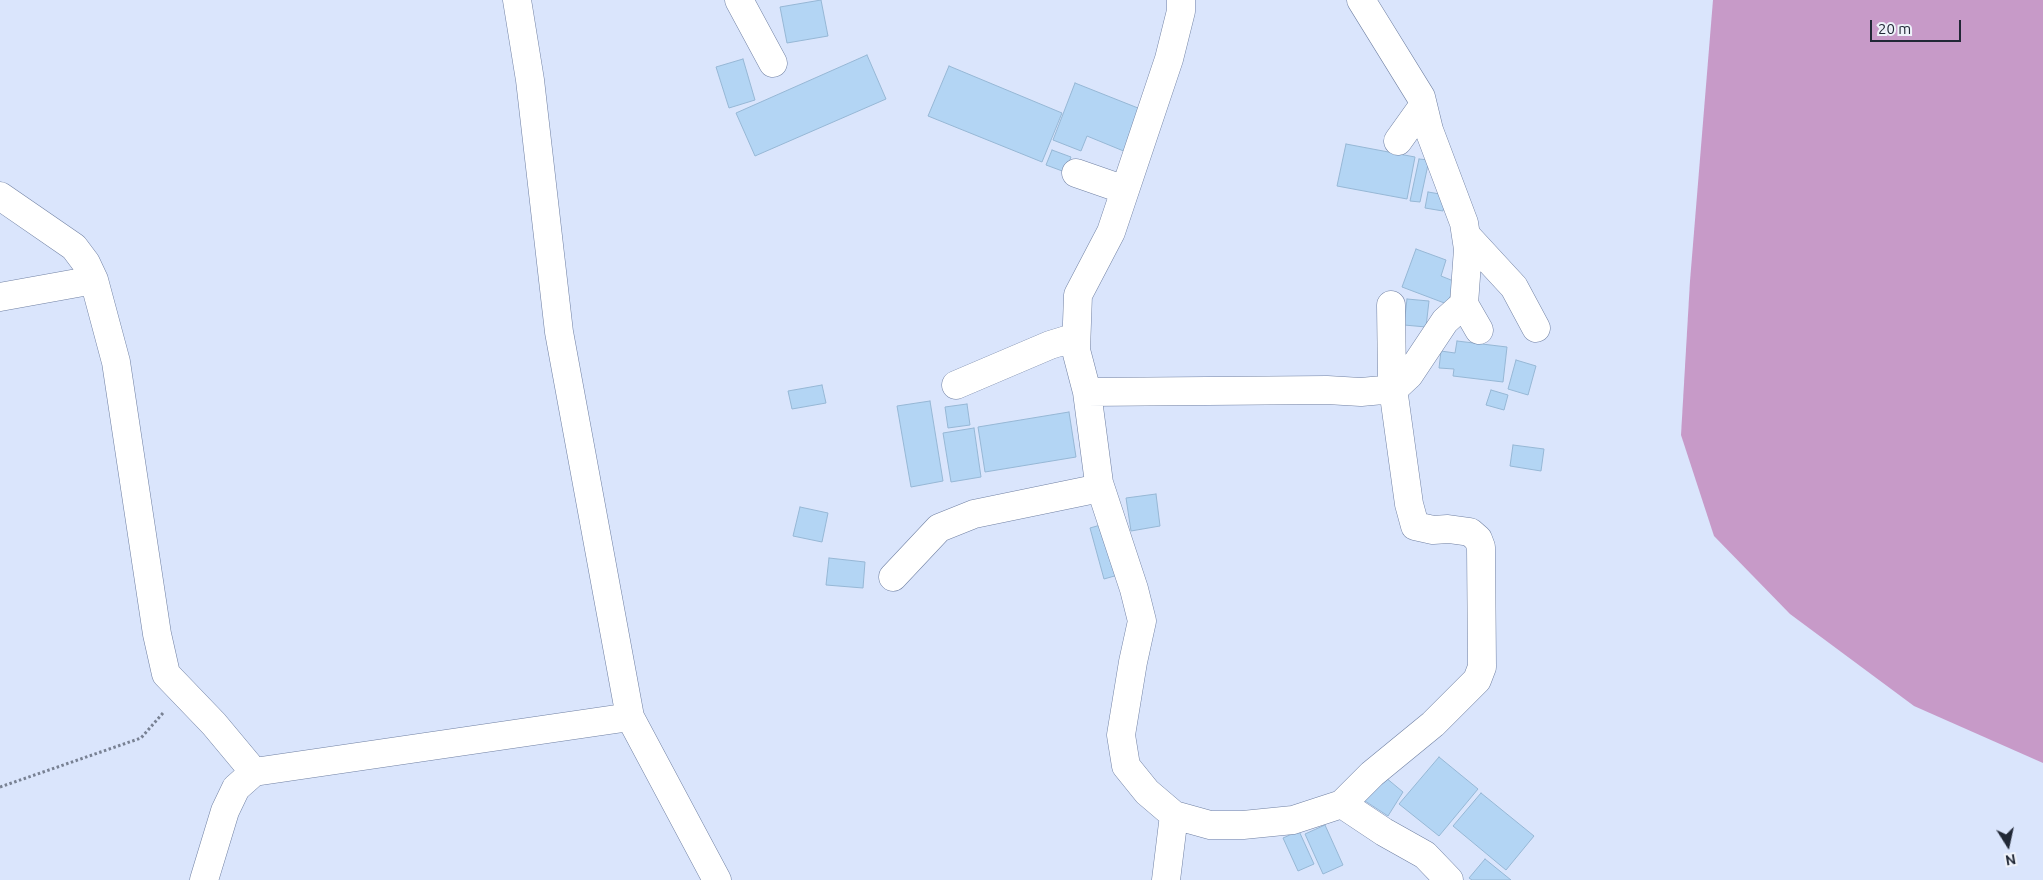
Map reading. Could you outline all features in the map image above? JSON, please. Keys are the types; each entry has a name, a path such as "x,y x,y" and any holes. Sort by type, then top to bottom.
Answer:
{"street":[{"path":"517,0 530,80 559,332 630,717 717,880"},
{"path":"739,0 773,63"},
{"path":"1181,0 1181,11 1170,59 1111,232 1078,296 1076,337 1076,350 1086,392 1100,488 1134,589 1142,621 1121,735 1126,766 1146,792 1174,815 1210,825 1243,826 1294,820 1342,804 1372,774 1433,724 1477,680 1482,667 1481,547 1478,539 1470,532 1448,529 1433,530 1414,526 1409,504 1392,381 1392,305"},
{"path":"1362,0 1421,97 1429,130 1464,223 1468,249 1464,304 1479,330"},
{"path":"1398,141 1423,106"},
{"path":"1076,173 1125,190"},
{"path":"0,196 74,247 86,263 94,280 116,362 157,634 166,674 214,724 254,772"},
{"path":"1466,235 1514,287 1536,328"},
{"path":"0,297 94,280"},
{"path":"1086,392 1327,390 1361,392 1394,389 1409,375 1445,321 1464,304"},
{"path":"956,386 1050,345 1076,337"},
{"path":"893,577 939,528 974,514 1100,488"},
{"path":"204,880 225,810 236,788 254,772 630,717"},
{"path":"1342,804 1384,832 1425,855 1449,880"},
{"path":"1166,880 1174,815"}],"path":[{"path":"0,786 142,738 182,692"}],"shaded area":[{"path":"1713,0 2043,0 2043,763 1914,706 1790,614 1714,536 1681,435 1690,281"}],"building":[{"path":"821,0 828,36 787,43 780,7"},
{"path":"867,55 886,99 755,156 736,113"},
{"path":"743,59 755,100 729,108 716,67"},
{"path":"949,66 1062,113 1042,162 928,116"},
{"path":"1075,83 1143,110 1126,152 1087,136 1081,151 1053,140"},
{"path":"1346,144 1415,157 1407,199 1337,186"},
{"path":"1052,150 1071,157 1065,172 1046,165"},
{"path":"1419,159 1429,160 1420,202 1410,201"},
{"path":"1428,192 1446,195 1443,211 1425,208"},
{"path":"1416,249 1446,260 1441,276 1456,282 1447,304 1402,287"},
{"path":"1407,299 1429,301 1426,327 1404,325"},
{"path":"1457,341 1507,347 1503,382 1453,376 1454,369 1439,368 1441,351 1455,353"},
{"path":"1516,360 1536,366 1528,395 1508,389"},
{"path":"822,385 826,403 792,409 788,391"},
{"path":"1491,390 1508,395 1504,410 1486,405"},
{"path":"930,401 943,481 911,487 897,406"},
{"path":"967,404 970,425 948,428 945,407"},
{"path":"1069,412 1076,457 985,472 978,427"},
{"path":"974,428 981,477 951,482 943,433"},
{"path":"1513,445 1544,449 1541,471 1510,466"},
{"path":"1156,494 1160,526 1131,531 1126,498"},
{"path":"800,507 828,513 822,542 793,536"},
{"path":"1104,524 1118,575 1104,579 1090,528"},
{"path":"829,558 865,562 863,588 826,585"},
{"path":"1439,757 1478,789 1439,836 1399,804"},
{"path":"1385,777 1403,792 1388,816 1362,799"},
{"path":"1481,793 1534,836 1506,870 1453,826"},
{"path":"1325,825 1343,865 1323,874 1305,834"},
{"path":"1299,831 1314,864 1298,871 1283,838"},
{"path":"1485,859 1511,880 1472,880 1469,878"}]}
